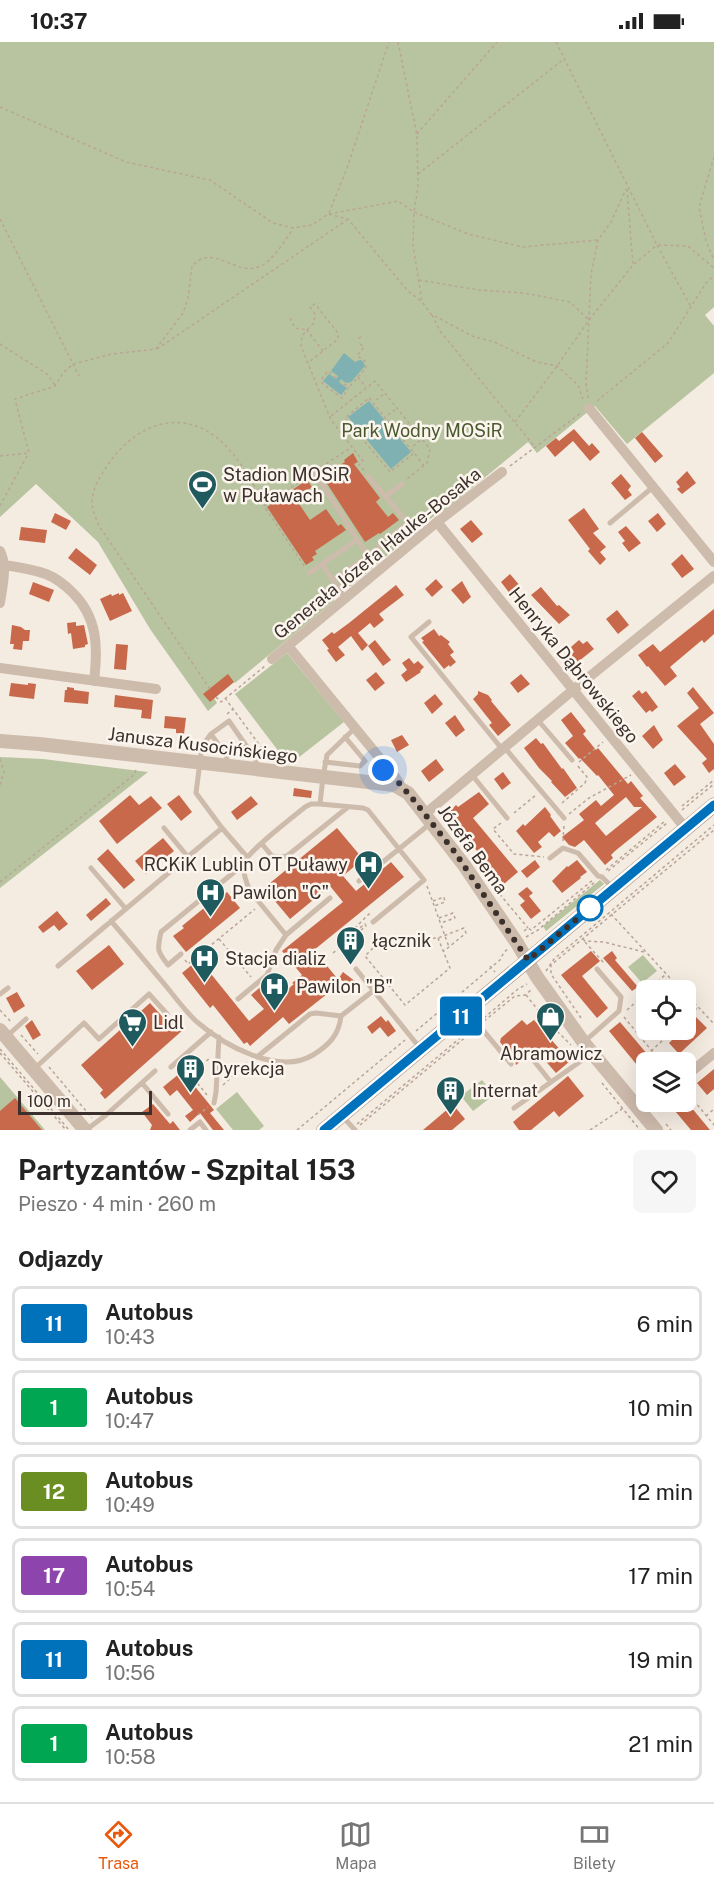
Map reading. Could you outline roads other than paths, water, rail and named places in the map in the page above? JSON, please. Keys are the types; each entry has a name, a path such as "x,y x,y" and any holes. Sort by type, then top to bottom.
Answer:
{"main road":[{"path":"324,1130 714,805"}],"street":[{"path":"589,408 714,562"},
{"name":"Generała Józefa Hauke-Bosaka","path":"272,659 437,522 502,472"},
{"name":"Henryka Dąbrowskiego","path":"437,522 686,829"},
{"path":"0,551 4,565 0,603"},
{"path":"4,565 49,575 67,587 78,599 89,614 95,630 97,653 94,681"},
{"path":"428,818 471,775 537,719 714,576"},
{"name":"Józefa Bema","path":"288,646 428,818 588,1048 636,1106"},
{"path":"0,668 156,689"},
{"name":"Janusza Kusocińskiego","path":"0,741 199,762 394,785 402,788"},
{"path":"376,783 384,763"},
{"path":"5,1036 38,1065 89,1127"},
{"path":"696,1068 714,1053"},
{"name":"Józefa Bema","path":"641,1112 656,1130"}],"lane":[{"path":"314,472 368,556"},
{"path":"368,476 420,537"},
{"path":"386,496 402,484"},
{"path":"610,523 652,487"},
{"path":"333,580 368,556 408,523"},
{"path":"309,573 357,540"},
{"path":"322,564 345,598"},
{"path":"429,622 411,638 564,818"},
{"path":"537,719 572,760"},
{"path":"247,857 196,793 202,746 211,734 229,721 256,760 256,769"},
{"path":"321,804 327,755 355,728"},
{"path":"211,734 227,756 226,766"},
{"path":"325,762 360,766 364,761 345,737"},
{"path":"471,775 507,818"},
{"path":"181,954 168,965 159,954 161,933 244,864 247,857 304,807 311,804 368,810 424,880 373,922"},
{"path":"262,844 272,856 287,855 348,807"},
{"path":"359,881 399,849 428,818"},
{"path":"164,828 188,856"},
{"path":"58,966 222,828"},
{"path":"550,858 563,848 578,853 614,888"},
{"path":"244,864 246,884 286,935"},
{"path":"91,868 126,909"},
{"path":"238,999 267,975 276,950 286,935 330,898"},
{"path":"111,921 196,1021 255,1057 284,1062 310,1057 337,1035 341,1016 373,991"},
{"path":"356,969 421,1050"},
{"path":"514,1108 588,1048 620,1013 621,998 597,969"},
{"path":"0,994 8,988"},
{"path":"38,1065 84,1023 99,1039 148,994 166,1014"},
{"path":"467,1011 511,1064"},
{"path":"255,1057 310,1014 341,1016"},
{"path":"5,1036 26,1019"},
{"path":"171,1067 211,1032"},
{"path":"214,1103 219,1037"},
{"path":"534,1060 550,1081"},
{"path":"89,1127 155,1071"},
{"path":"142,1083 168,1114"},
{"path":"342,1115 355,1130"},
{"path":"190,1130 200,1122 206,1130"}],"water":[{"path":"344,353 355,362 363,361 365,366 351,382 346,383 341,379 339,382 347,388 341,395 323,381 329,374 336,379 338,376 331,371"},
{"path":"369,401 411,452 391,469 348,417"}],"place":[{"name":"Stadion MOSiR w Puławach","path":"202,510"},
{"name":"RCKiK Lublin OT Puławy","path":"369,890"},
{"name":"Pawilon \"C\"","path":"211,918"},
{"name":"łącznik","path":"351,966"},
{"name":"Stacja dializ","path":"204,984"},
{"name":"Pawilon \"B\"","path":"275,1012"},
{"name":"Abramowicz","path":"551,1042"},
{"name":"Lidl","path":"132,1048"},
{"name":"Dyrekcja","path":"190,1094"},
{"name":"Internat","path":"451,1116"}],"park label":[{"name":"Park Wodny MOSiR","path":"422,430"}]}
